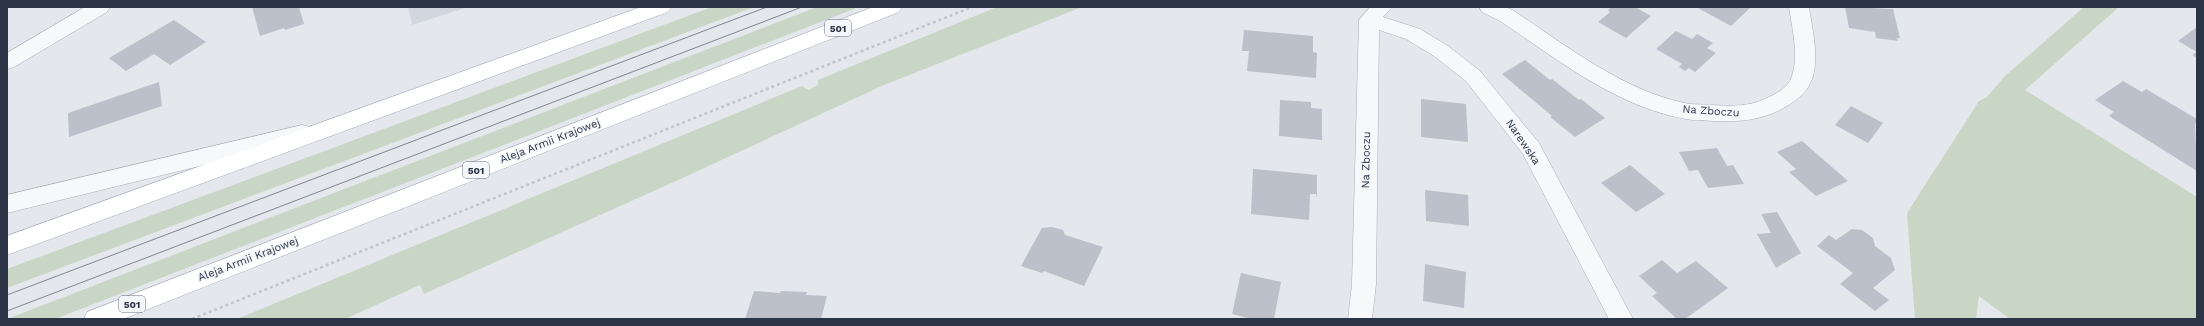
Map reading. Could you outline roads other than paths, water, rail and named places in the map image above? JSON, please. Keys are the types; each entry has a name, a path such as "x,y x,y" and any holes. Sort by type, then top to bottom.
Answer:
{"main road":[{"path":"7,246 661,7"},
{"name":"Aleja Armii Krajowej","path":"96,319 892,7"}],"street":[{"path":"7,62 100,7"},
{"name":"Na Zboczu","path":"1489,7 1507,16 1611,82 1649,100 1686,111 1726,114 1741,114 1765,108 1787,97 1798,87 1804,71 1799,7"},
{"name":"Na Zboczu","path":"1360,319 1364,284 1376,14"},
{"name":"Narewska","path":"1376,14 1441,51 1473,76 1531,149 1621,319"},
{"path":"7,204 354,120"}],"tram line":[{"path":"7,295 767,7"},
{"path":"7,311 802,7"}]}
